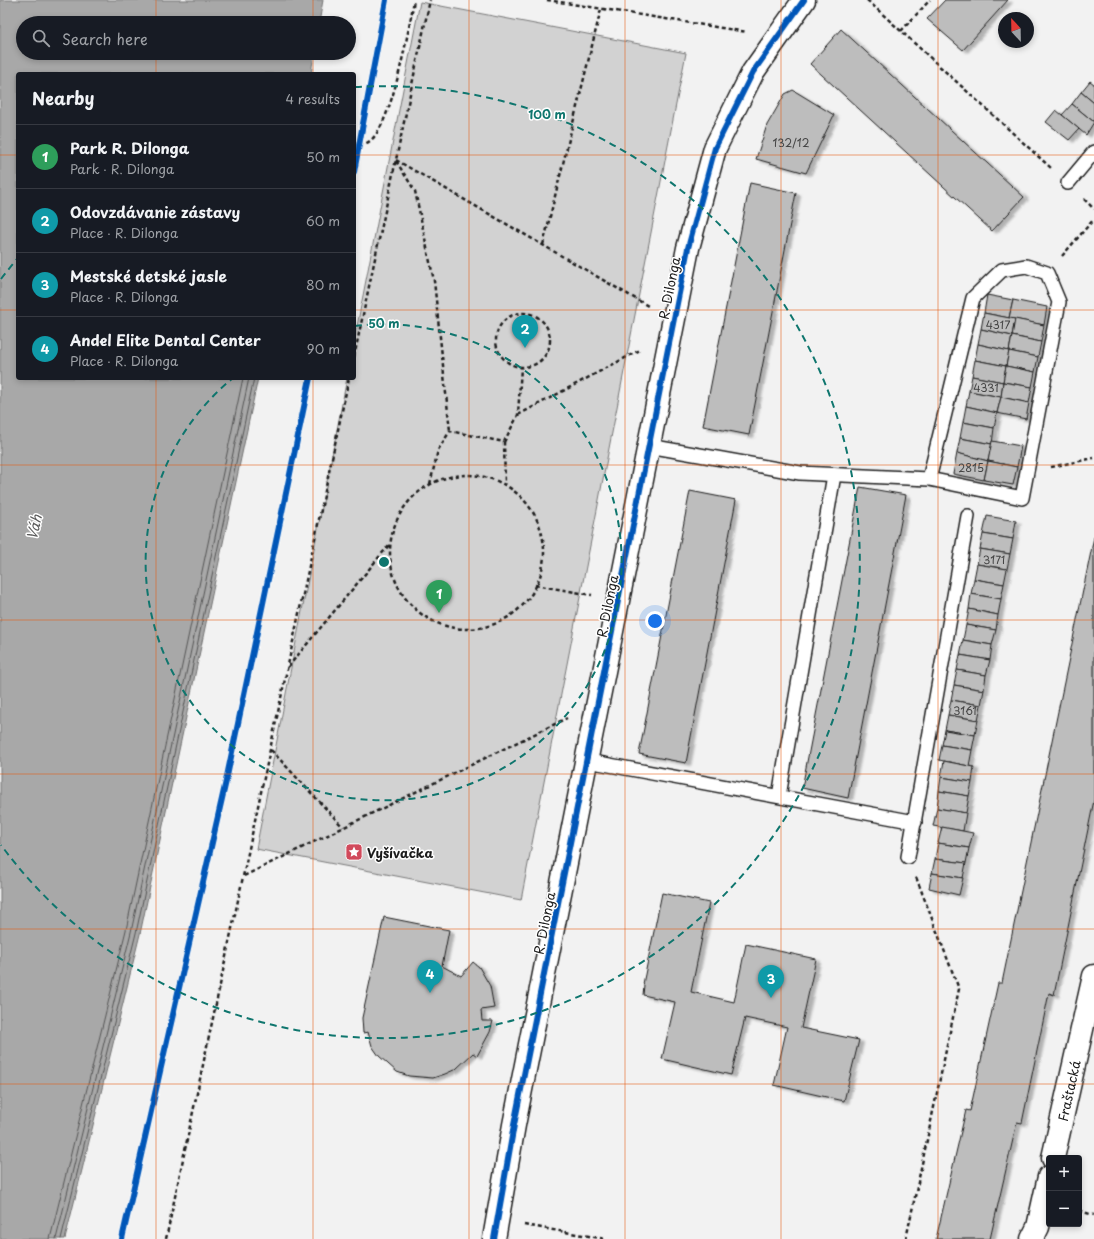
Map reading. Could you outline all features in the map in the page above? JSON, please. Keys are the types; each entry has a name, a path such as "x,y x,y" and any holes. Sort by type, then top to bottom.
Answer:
{"street":[{"name":"R. Dilonga","path":"494,1239 514,1125 588,761 688,248 715,148 753,72 804,0"},
{"name":"Fraštacká","path":"1054,1155 1094,976"},
{"path":"1032,1239 1038,1228 1046,1191"}],"lane":[{"path":"1068,183 1094,152"},
{"path":"649,446 800,473 929,479 1022,498 1059,302 1047,273 1026,266 1002,270 973,298 929,479"},
{"path":"779,796 834,474"},
{"path":"908,857 968,516"},
{"path":"588,761 915,822"}],"path":[{"path":"360,150 372,140 382,124 402,64 414,0"},
{"path":"356,348 430,0"},
{"path":"547,0 778,37"},
{"path":"866,0 1094,208"},
{"path":"901,31 930,0"},
{"path":"543,245 601,9"},
{"path":"360,150 362,139"},
{"path":"396,160 655,309"},
{"path":"396,160 415,191 434,281 450,430 438,450 430,484"},
{"path":"1047,273 1094,219"},
{"path":"529,313 544,322 549,330 550,344 545,356 538,362 530,366 521,367 512,365 502,356 496,345 496,336 499,328 511,315 529,313"},
{"path":"518,415 647,346"},
{"path":"504,485 504,442 518,415 521,367"},
{"path":"166,1239 349,380"},
{"path":"450,430 504,442"},
{"path":"1027,472 1094,458"},
{"path":"455,476 480,476 504,485 525,500 538,522 544,547 542,572 531,595 513,614 491,626 466,630 440,625 418,613 401,594 391,570 389,545 396,520 410,499 430,484 455,476"},
{"path":"288,667 389,545"},
{"path":"535,585 598,596"},
{"path":"244,876 568,717"},
{"path":"270,750 343,827"},
{"path":"906,1239 959,988 908,857"},
{"path":"1082,1212 1094,1215"},
{"path":"520,1224 606,1239"}],"shaded area":[{"path":"420,2 686,53 521,900 256,849 347,380 356,380 356,332"}],"water":[{"name":"Váh","path":"0,0 323,0 320,16 16,16 16,60 313,60 311,72 16,72 16,380 258,380 140,934 65,1239 0,1239"}],"building":[{"path":"945,0 1008,0 963,50 927,19"},
{"path":"841,29 1024,197 992,231 810,64"},
{"path":"1090,81 1094,84 1094,103 1081,92"},
{"path":"793,90 834,115 806,173 756,159 767,125 785,94"},
{"path":"1081,92 1094,103 1094,122 1072,104"},
{"path":"1072,104 1094,122 1086,135 1062,115"},
{"path":"1056,110 1079,129 1069,140 1046,122"},
{"path":"750,183 796,193 749,435 703,426"},
{"path":"987,295 1013,300 1009,318 984,313"},
{"path":"1013,300 1047,307 1044,325 1009,318"},
{"path":"984,313 1015,319 1012,336 981,329"},
{"path":"1015,319 1044,325 1041,342 1012,336"},
{"path":"981,329 1012,336 1009,351 978,344"},
{"path":"1012,336 1041,342 1038,357 1009,351"},
{"path":"978,344 1009,351 1006,366 975,360"},
{"path":"1009,351 1038,357 1035,372 1006,366"},
{"path":"975,360 1006,366 1003,382 972,376"},
{"path":"1006,366 1035,372 1032,387 1003,382"},
{"path":"972,376 1003,382 1001,397 969,391"},
{"path":"1003,382 1032,387 1029,403 1001,397"},
{"path":"969,391 1001,397 997,413 966,406"},
{"path":"1001,397 1029,403 1026,419 997,413"},
{"path":"966,406 997,413 994,428 963,422"},
{"path":"963,422 994,428 992,444 960,438"},
{"path":"960,438 992,444 988,461 957,453"},
{"path":"992,441 1021,446 1017,467 988,461"},
{"path":"957,453 988,461 984,480 953,474"},
{"path":"988,461 1017,467 1013,485 984,480"},
{"path":"860,487 906,495 848,798 802,788"},
{"path":"690,491 736,500 686,763 639,754"},
{"path":"987,516 1016,521 1013,539 983,534"},
{"path":"983,534 1013,539 1010,554 980,549"},
{"path":"1094,537 1094,800 1054,995 1049,993 1022,1123 1017,1122 990,1239 936,1239 966,1110 970,1111 998,983 1002,983"},
{"path":"980,549 1010,554 1007,569 977,564"},
{"path":"977,564 1007,569 1004,584 974,579"},
{"path":"974,579 1004,584 1001,599 971,594"},
{"path":"971,594 1001,599 998,615 969,609"},
{"path":"969,609 998,615 996,630 966,625"},
{"path":"966,625 996,630 992,645 963,640"},
{"path":"963,640 992,645 990,660 960,655"},
{"path":"960,655 990,660 986,675 957,670"},
{"path":"957,670 986,675 984,690 954,685"},
{"path":"954,685 984,690 981,705 951,700"},
{"path":"951,700 981,705 978,720 948,715"},
{"path":"948,715 978,720 975,735 945,730"},
{"path":"945,730 975,735 972,750 942,745"},
{"path":"942,745 972,750 969,766 939,760"},
{"path":"944,761 974,767 972,782 941,777"},
{"path":"941,777 972,782 969,796 939,791"},
{"path":"939,791 969,796 966,813 937,808"},
{"path":"937,808 966,813 963,831 933,826"},
{"path":"942,827 973,833 969,848 938,843"},
{"path":"938,843 969,848 966,863 935,859"},
{"path":"935,859 966,863 963,878 932,873"},
{"path":"932,873 963,878 959,895 929,888"},
{"path":"662,893 709,903 691,992 734,1002 746,944 816,959 801,1028 859,1040 844,1101 774,1085 787,1027 745,1018 731,1075 662,1059 675,1002 643,995 643,984"},
{"path":"384,917 449,930 442,966 461,976 473,962 479,967 490,986 494,1008 481,1010 482,1021 493,1021 490,1032 477,1056 473,1053 456,1069 445,1074 433,1078 409,1076 397,1072 379,1056 372,1046 368,1032 363,1033 362,1018"}],"cycle path":[{"path":"356,161 386,0"},
{"path":"494,1239 514,1125 688,248 715,148 753,72 804,0"},
{"path":"122,1239 226,781 310,380"}],"place":[{"name":"Odovzdávanie zástavy","path":"525,348"},
{"name":"Park R. Dilonga","path":"439,613"},
{"name":"Vyšívačka","path":"354,852"},
{"name":"Andel Elite Dental Center","path":"430,993"},
{"name":"Mestské detské jasle","path":"771,998"}]}
